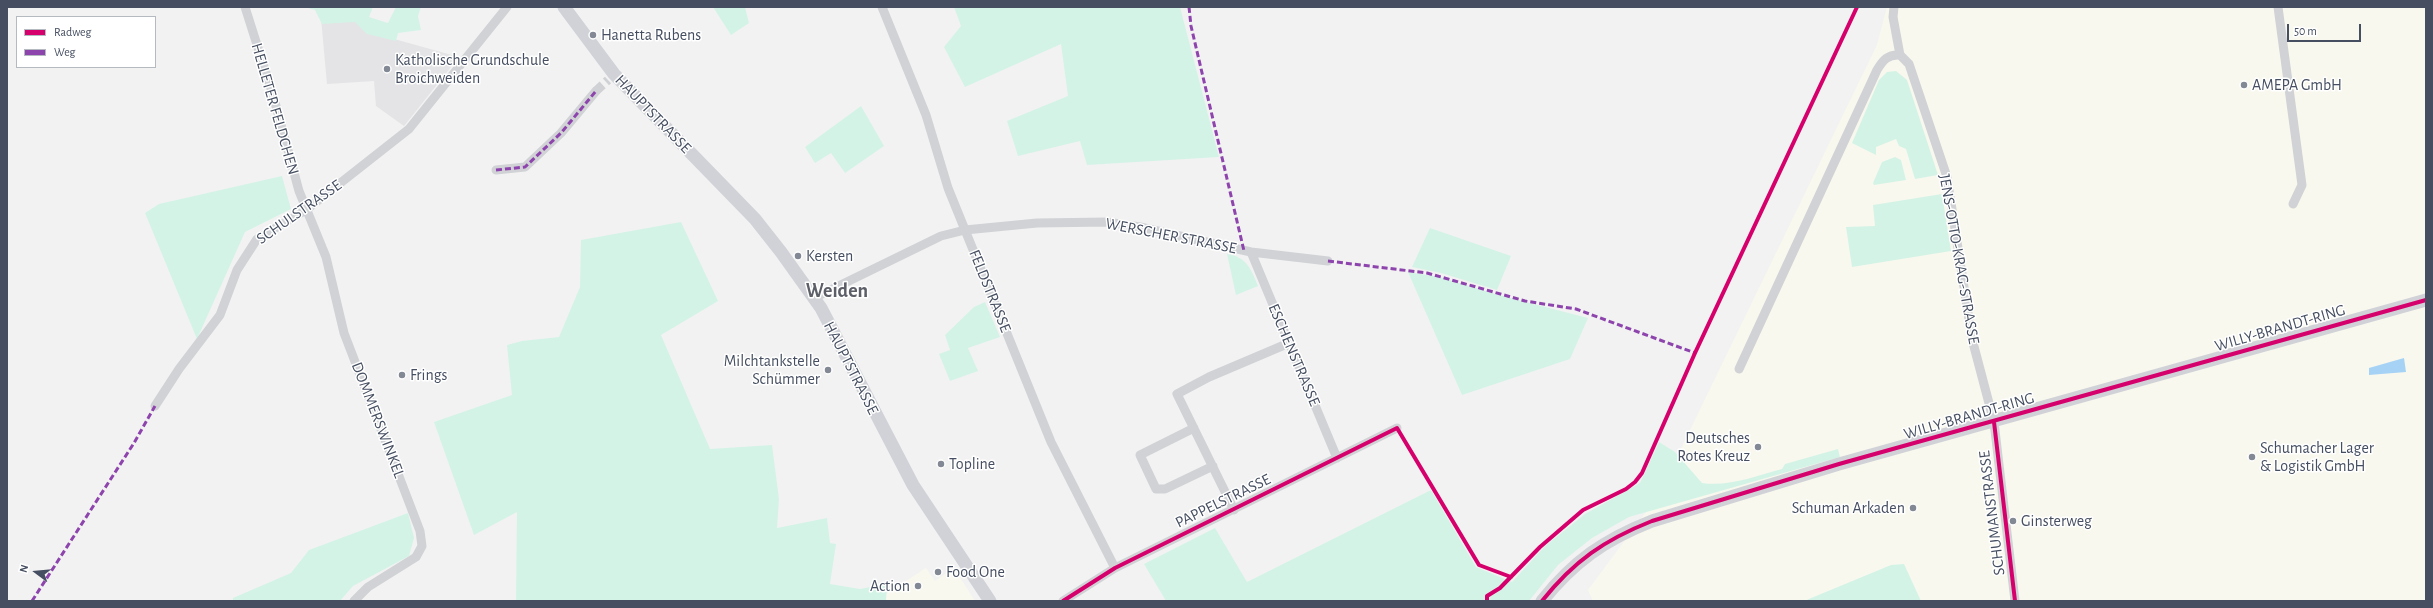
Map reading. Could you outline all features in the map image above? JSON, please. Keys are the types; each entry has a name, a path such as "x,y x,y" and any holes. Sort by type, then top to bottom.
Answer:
{"street":[{"name":"HELLETER FELDCHEN","path":"245,7 274,95 292,167 306,210"},
{"name":"SCHULSTRASSE","path":"155,406 179,368 220,315 237,270 246,252 257,238 306,210 409,129 507,7"},
{"name":"HAUPTSTRASSE","path":"564,7 611,77 755,219 814,298 850,363 913,484 990,601"},
{"name":"FELDSTRASSE","path":"882,7 926,115 948,188 1051,442 1114,568"},
{"name":"JENS-OTTO-KRAG-STRASSE","path":"1894,7 1893,17 1900,55 1909,64 1947,178 1972,339 1994,422"},
{"path":"2278,7 2302,185 2293,204"},
{"path":"1739,369 1877,70 1883,60 1890,55 1900,55"},
{"path":"496,170 525,167 562,133 596,91"},
{"name":"DOMMERSWINKEL","path":"306,210 326,257 344,333 413,507 422,541 420,551 416,557 368,587 354,601"},
{"name":"WERSCHER STRASSE","path":"814,298 923,243 965,230 1038,223 1107,222 1140,227 1252,252 1328,261"},
{"name":"ESCHENSTRASSE","path":"1252,252 1337,458"},
{"name":"WILLY-BRANDT-RING","path":"1542,601 1557,582 1597,548 1626,531 1652,521 1839,464 1994,422 2426,300"},
{"path":"1234,510 1177,394 1208,377 1289,343"},
{"name":"SCHUMANSTRASSE","path":"1994,422 2015,601"},
{"path":"1194,428 1140,455 1156,489 1165,489 1213,466"},
{"name":"PAPPELSTRASSE","path":"1063,601 1114,568 1234,510 1397,428"}],"shaded area":[{"name":"Katholische Grundschule Broichweiden","path":"320,7 368,7 369,32 459,57 404,126 376,106 374,81 327,84"},
{"path":"1887,7 2426,7 2426,601 1593,601 1588,590 1658,496 1877,45"},
{"path":"926,568 935,581 954,568 975,601 886,601 886,594"}],"green space":[{"path":"304,7 373,7 369,17 388,23 396,7 421,7 418,16 421,30 398,33 396,41 367,34 355,22 322,24 315,10"},
{"path":"713,7 745,7 749,23 731,35"},
{"path":"954,7 1180,7 1219,157 1087,165 1080,141 1018,156 1007,121 1068,96 1061,44 965,87 944,47 961,26"},
{"path":"1896,71 1907,80 1938,175 1915,179 1906,149 1899,146 1896,139 1876,147 1876,155 1852,143 1879,80 1887,72"},
{"path":"861,106 884,146 845,173 831,153 815,163 805,147"},
{"path":"1895,157 1901,160 1906,180 1874,185 1873,183 1882,162"},
{"path":"282,176 291,209 245,232 197,339 145,213 159,204"},
{"path":"1942,194 1951,251 1852,267 1846,227 1875,226 1873,205"},
{"path":"681,222 718,301 661,335 710,449 772,445 779,499 777,528 827,518 830,543 836,544 830,584 860,589 887,584 886,601 516,601 517,512 474,535 434,422 512,395 507,345 522,341 559,337 580,287 581,240"},
{"path":"1430,228 1511,256 1497,290 1441,273 1412,267"},
{"path":"1227,254 1244,261 1253,274 1258,286 1236,295"},
{"path":"1408,272 1440,277 1495,294 1588,318 1570,359 1462,395"},
{"path":"985,302 1000,337 968,348 978,371 950,381 939,354 950,350 945,335 974,307"},
{"path":"1659,442 1675,452 1702,483 1712,484 1752,478 1782,469 1785,464 1838,449 1840,457 1629,517 1592,538 1558,565 1529,601 1166,601 1144,564 1215,528 1247,582 1431,490 1476,567 1512,582 1545,546 1585,514 1640,483"},
{"path":"408,513 414,538 409,556 353,586 340,601 233,601 233,598 291,573 309,550"},
{"path":"1904,564 1921,601 1804,601 1891,565"}],"water":[{"path":"2404,358 2406,372 2369,375 2369,368"}],"tunnel":[{"path":"596,91 608,80"}],"marked path":[{"path":"1189,7 1191,26 1244,251"},
{"path":"496,170 525,167 561,133 596,91"},
{"path":"1328,261 1427,273 1525,301 1576,309 1695,353"},
{"path":"32,601 134,443 155,406"}],"cycle path":[{"path":"1487,601 1487,596 1500,588 1540,547 1583,510 1626,489 1635,482 1642,473 1695,353 1857,7"},
{"path":"1542,601 1566,574 1591,553 1619,536 1652,521 1839,464 2426,300"},
{"path":"1994,422 2015,601"},
{"path":"1063,601 1115,568 1397,428 1479,565 1511,577"}],"place":[{"name":"Hanetta Rubens","path":"593,35"},
{"name":"Katholische Grundschule Broichweiden","path":"387,69"},
{"name":"AMEPA GmbH","path":"2244,85"},
{"name":"Kersten","path":"798,256"},
{"name":"Milchtankstelle Schümmer","path":"828,370"},
{"name":"Frings","path":"402,375"},
{"name":"Deutsches Rotes Kreuz","path":"1758,447"},
{"name":"Schumacher Lager & Logistik GmbH","path":"2252,457"},
{"name":"Topline","path":"941,464"},
{"name":"Schuman Arkaden","path":"1913,508"},
{"name":"Ginsterweg","path":"2013,521"},
{"name":"Food One","path":"938,572"},
{"name":"Action","path":"918,586"}],"district":[{"name":"Weiden","path":"837,291"}]}
